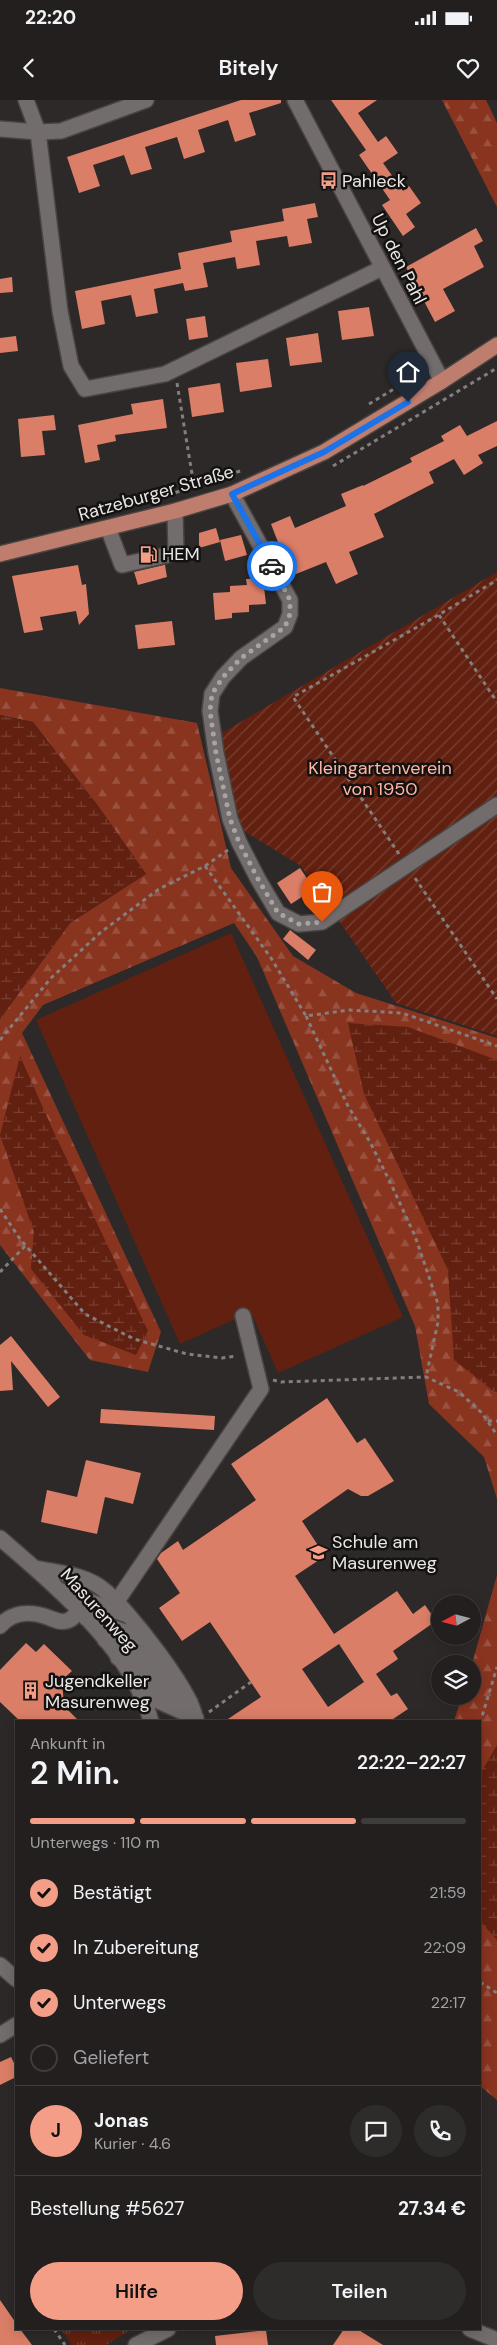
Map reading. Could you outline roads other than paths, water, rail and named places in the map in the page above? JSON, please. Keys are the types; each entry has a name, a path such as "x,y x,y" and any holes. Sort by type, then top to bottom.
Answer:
{"main road":[{"name":"Ratzeburger Straße","path":"0,554 175,511 232,494 324,452 442,381 497,345"}],"street":[{"path":"26,100 38,132 60,311 71,366 85,389 165,374 175,370 382,268"},
{"path":"0,129 38,132 61,131 146,100"},
{"name":"Up den Pahl","path":"295,100 442,381"},
{"path":"232,494 290,600 290,614 285,627 241,658 223,677 212,694 210,711 216,753 230,819 239,842 278,913 299,924 322,922 497,805"},
{"path":"108,528 122,565 176,553 175,511"},
{"path":"116,1601 261,1389 243,1316"},
{"name":"Masurenweg","path":"0,1538 58,1590 104,1639 140,1693 151,1720"},
{"path":"35,1568 76,1576 104,1589 133,1618 164,1662 198,1718"},
{"path":"58,1590 133,1618"},
{"path":"0,1626 5,1620 16,1614 44,1616 64,1622 81,1614 148,1640"},
{"path":"104,1639 164,1662"},
{"path":"118,1658 176,1681"},
{"path":"130,1676 190,1702"},
{"path":"140,1693 198,1718"},
{"path":"0,1965 15,1978"},
{"path":"0,2035 15,2026"},
{"path":"136,2345 166,2330"},
{"path":"472,2330 497,2340"}],"place":[{"name":"Pahleck","path":"328,181"},
{"name":"HEM","path":"148,554"},
{"name":"Schule am Masurenweg","path":"318,1552"},
{"name":"Jugendkeller Masurenweg","path":"31,1691"}],"park label":[{"name":"Kleingartenverein von 1950","path":"380,778"}]}
